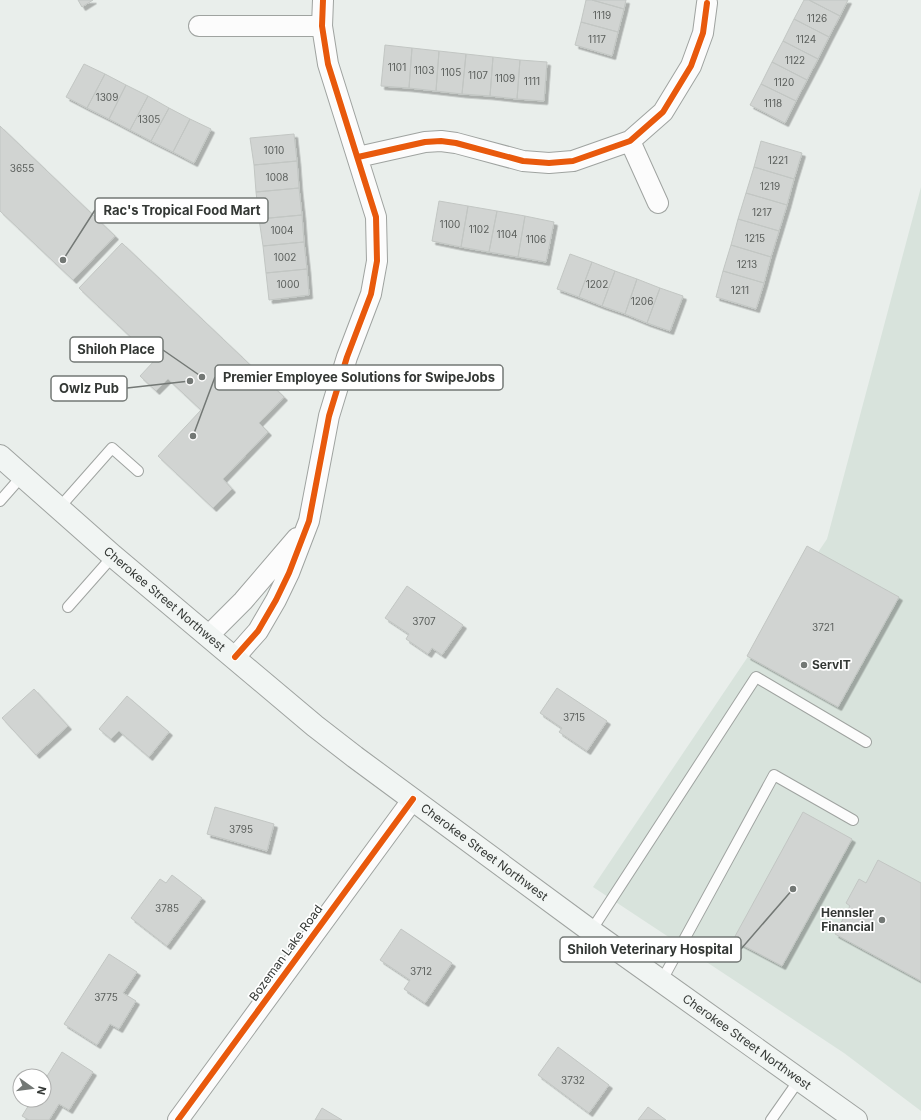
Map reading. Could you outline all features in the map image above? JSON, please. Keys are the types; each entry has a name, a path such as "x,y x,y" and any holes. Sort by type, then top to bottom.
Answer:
{"main road":[{"name":"Cherokee Street Northwest","path":"0,456 113,556 235,657 315,726 661,982 856,1120"}],"street":[{"path":"235,657 258,631 276,600 289,573 309,522 329,416 347,357 371,294 378,261 376,217 358,157 339,105 330,71 322,26 323,0"},
{"path":"358,157 425,142 441,141 456,143 523,161 549,163 573,161 630,141 663,112 690,66 703,33 707,3"},
{"path":"199,26 322,26"},
{"path":"630,141 658,203"},
{"path":"209,636 278,562 309,522"},
{"name":"Bozeman Lake Road","path":"178,1120 412,799"}],"lane":[{"path":"59,508 112,448 138,471"},
{"path":"0,501 22,476"},
{"path":"68,607 113,556"},
{"path":"591,931 756,677 866,742"},
{"path":"661,982 774,775 853,820"},
{"path":"771,1120 799,1080"}],"shaded area":[{"path":"921,187 921,1111 844,1053 593,887 827,539"}],"building":[{"path":"78,0 93,0 82,7"},
{"path":"586,0 592,0 624,9 618,32 581,22"},
{"path":"592,0 626,0 624,9"},
{"path":"804,0 809,0 840,16 829,37 794,19"},
{"path":"809,0 848,0 840,16"},
{"path":"794,19 829,37 818,59 783,41"},
{"path":"581,22 618,32 612,56 575,45"},
{"path":"783,41 818,59 807,80 772,62"},
{"path":"385,45 412,48 409,88 381,86"},
{"path":"412,48 439,51 436,91 409,88"},
{"path":"439,51 466,54 462,94 436,91"},
{"path":"466,54 493,57 490,96 462,94"},
{"path":"493,57 520,60 517,99 490,96"},
{"path":"520,60 547,62 544,101 517,99"},
{"path":"772,62 807,80 796,101 761,84"},
{"path":"84,64 105,74 87,108 66,97"},
{"path":"105,74 126,85 109,119 87,108"},
{"path":"761,84 796,101 785,123 750,105"},
{"path":"126,85 148,96 130,130 109,119"},
{"path":"148,96 169,108 151,141 130,130"},
{"path":"169,108 190,119 173,152 151,141"},
{"path":"190,119 211,129 194,163 173,152"},
{"path":"0,126 115,236 73,280 0,211"},
{"path":"294,134 297,161 254,165 250,138"},
{"path":"761,141 802,153 794,179 754,167"},
{"path":"297,161 299,188 256,192 254,165"},
{"path":"754,167 794,179 787,205 746,193"},
{"path":"299,188 302,215 259,219 256,192"},
{"path":"746,193 787,205 779,231 738,219"},
{"path":"439,201 468,206 461,247 432,241"},
{"path":"468,206 497,211 489,252 461,247"},
{"path":"497,211 525,216 518,257 489,252"},
{"path":"302,215 304,242 263,246 259,219"},
{"path":"525,216 554,222 546,262 518,257"},
{"path":"738,219 779,231 771,257 731,245"},
{"path":"304,242 307,269 266,273 263,246"},
{"path":"122,243 284,397 259,423 268,432 223,479 232,489 213,508 158,456 201,410 168,379 156,391 140,376 155,360 79,288"},
{"path":"731,245 771,257 764,283 723,271"},
{"path":"570,254 592,262 579,297 557,289"},
{"path":"592,262 615,271 602,306 579,297"},
{"path":"307,269 309,295 269,300 266,273"},
{"path":"615,271 637,279 625,314 602,306"},
{"path":"723,271 764,283 756,309 716,297"},
{"path":"637,279 660,288 647,323 625,314"},
{"path":"660,288 683,296 670,331 647,323"},
{"path":"807,546 899,597 838,707 747,656"},
{"path":"407,586 463,625 442,655 432,648 428,654 406,639 409,634 385,618"},
{"path":"557,688 607,721 587,751 559,732 562,728 540,713"},
{"path":"34,689 68,726 36,755 2,718"},
{"path":"127,696 169,732 149,757 119,731 111,739 99,729"},
{"path":"215,807 274,824 267,851 207,834"},
{"path":"803,812 852,839 782,966 733,940"},
{"name":"Hennsler Financial","path":"878,860 921,883 921,981 835,934 850,906 846,903 859,879 866,883"},
{"path":"172,875 202,898 167,946 131,918 160,879 166,883"},
{"path":"401,929 452,963 425,1003 404,989 410,980 380,960"},
{"path":"109,954 137,972 123,993 136,1001 119,1029 110,1024 97,1045 64,1024"},
{"path":"558,1047 609,1085 589,1113 538,1075"},
{"path":"62,1052 93,1072 69,1110 59,1104 49,1120 29,1120 22,1116 27,1108 52,1108 52,1068"},
{"path":"648,1107 666,1120 638,1120"},
{"path":"322,1108 342,1120 315,1120"}],"cycle path":[{"path":"235,657 258,631 276,600 289,573 309,521 329,416 347,357 371,294 377,261 376,217 328,64 322,26 323,0"},
{"path":"358,157 425,142 441,141 456,143 523,161 549,163 573,161 630,141 663,112 691,66 703,33 707,3"},
{"path":"178,1120 413,799"}],"place":[{"name":"Rac's Tropical Food Mart","path":"63,260"},
{"name":"Shiloh Place","path":"202,377"},
{"name":"Owlz Pub","path":"190,381"},
{"name":"Premier Employee Solutions for SwipeJobs","path":"193,436"},
{"name":"ServIT","path":"804,665"},
{"name":"Shiloh Veterinary Hospital","path":"793,889"},
{"name":"Hennsler Financial","path":"882,920"}]}
